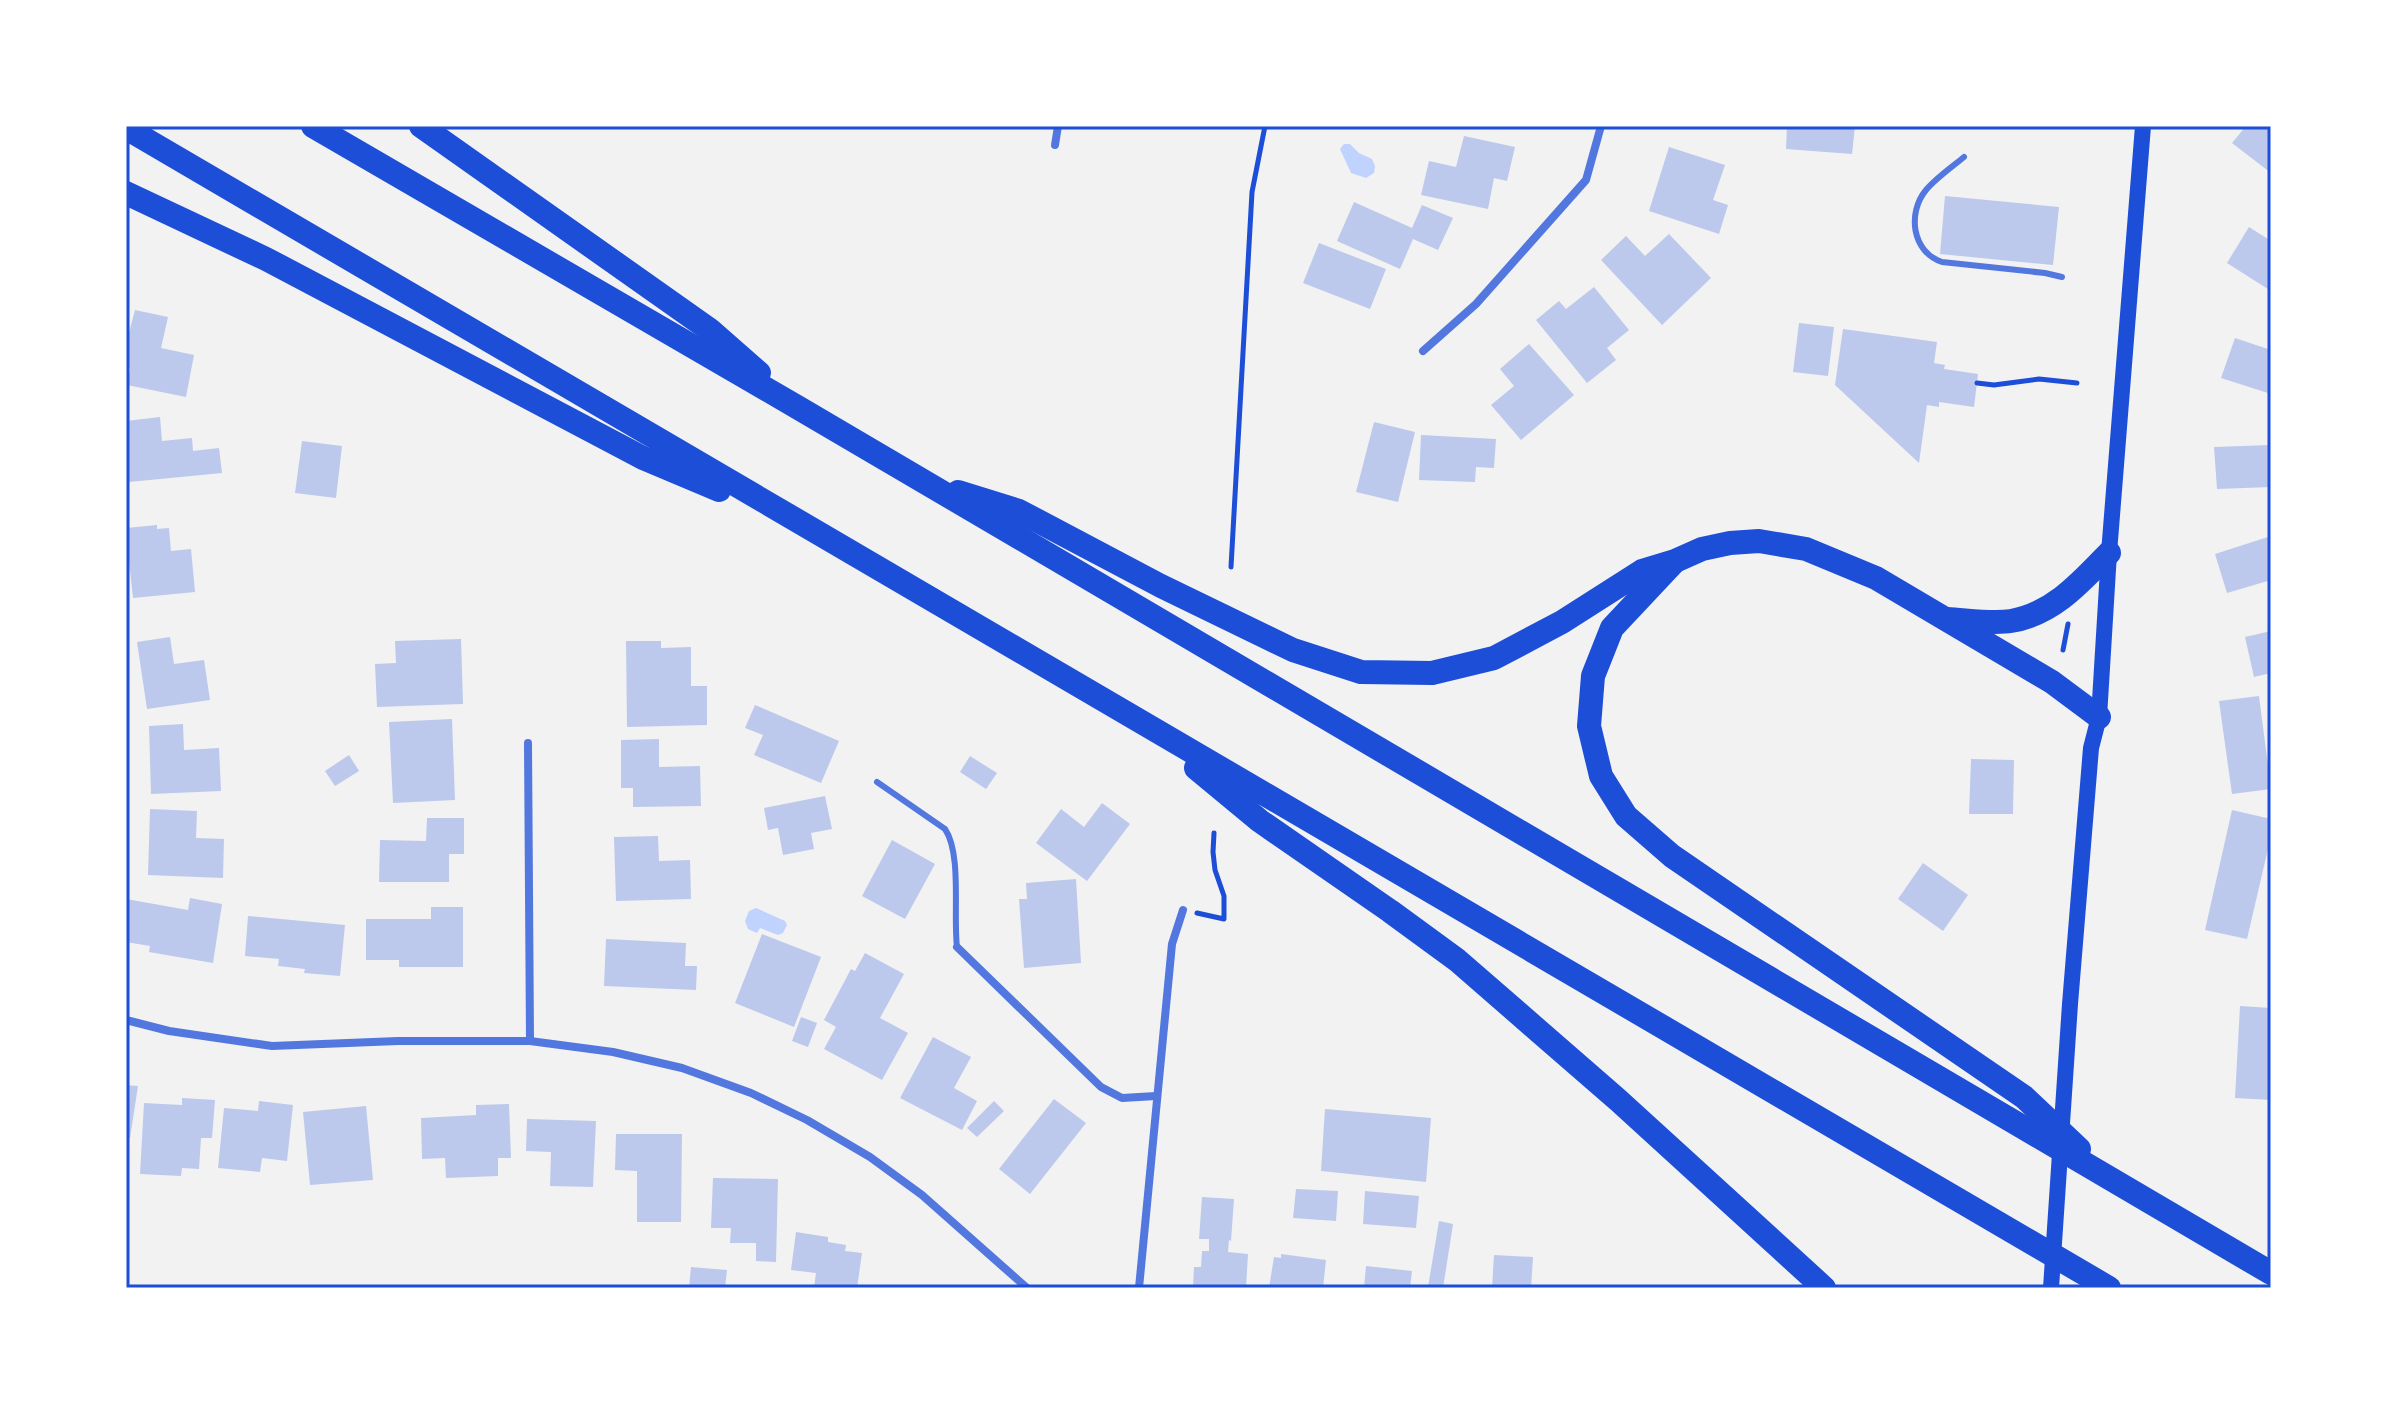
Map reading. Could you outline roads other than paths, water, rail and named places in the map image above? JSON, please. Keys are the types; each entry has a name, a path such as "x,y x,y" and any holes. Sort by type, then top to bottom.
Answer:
{"highway":[{"path":"313,126 2271,1273"},
{"path":"421,126 710,330 797,407"},
{"path":"126,128 2109,1288"},
{"path":"126,193 280,267 643,458 806,527"},
{"path":"919,480 1019,511 1161,586 1293,650 1361,672 1432,673 1494,658 1562,622 1642,571 1702,549 1759,541 1806,549 1876,578 2052,682 2099,717"},
{"path":"1944,618 2009,622 2037,614 2081,582 2109,553"},
{"path":"1675,561 1612,628 1593,676 1589,726 1601,776 1626,816 1672,856 2024,1097 2110,1178"},
{"path":"1139,721 1260,821 1457,960 1618,1100 1824,1288"}],"main road":[{"path":"2051,1288 2070,1004 2091,748 2099,717 2143,126"}],"street":[{"path":"1055,145 1058,126"},
{"path":"1423,351 1476,304 1586,180 1601,126"},
{"path":"528,743 530,1041"},
{"path":"1139,1288 1172,944 1183,910"},
{"path":"957,947 1101,1087 1122,1098 1156,1096"},
{"path":"126,1020 169,1031 272,1046 398,1041 530,1041 613,1052 682,1068 751,1093 807,1120 870,1157 922,1195 1027,1288"}],"lane":[{"path":"1964,157 1925,191 1916,210 1915,229 1920,247 1931,259 1942,262 2062,277"},
{"path":"877,782 945,829 950,836 954,849 957,947"}],"water":[{"path":"1344,144 1350,144 1372,159 1374,173 1366,178 1351,173 1340,149"},
{"path":"756,908 785,921 787,925 783,933 778,935 760,928 757,933 748,929 745,921 749,911"}]}
